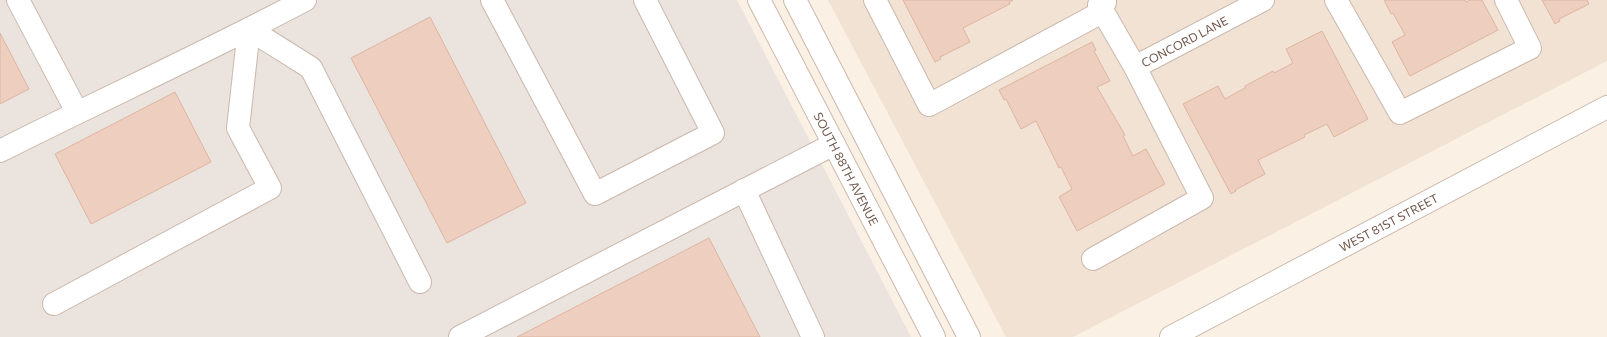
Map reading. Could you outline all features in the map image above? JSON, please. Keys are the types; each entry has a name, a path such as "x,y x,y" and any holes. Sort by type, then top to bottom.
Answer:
{"street":[{"path":"18,0 77,112"},
{"path":"0,151 77,112 249,30 303,0"},
{"path":"492,0 594,194 713,133 645,0"},
{"name":"SOUTH 88TH AVENUE","path":"759,0 934,337"},
{"path":"795,0 969,337"},
{"path":"875,0 929,104 1105,6"},
{"name":"CONCORD LANE","path":"1105,6 1135,67 1263,0"},
{"path":"1336,0 1400,113 1530,48 1506,0"},
{"path":"249,30 311,68 420,282"},
{"path":"54,304 270,188 238,128 249,30"},
{"path":"1093,259 1202,198 1135,67"},
{"name":"WEST 81ST STREET","path":"1171,337 1607,107"},
{"path":"460,337 834,144"},
{"path":"744,190 813,337"}],"shaded area":[{"path":"0,0 737,0 911,337 0,337"},
{"path":"828,0 1607,0 1607,61 1073,337 1006,337"}],"building":[{"path":"903,0 1013,0 1009,2 1010,4 963,28 970,42 940,57 941,59 935,62"},
{"path":"1384,0 1465,0 1466,2 1470,0 1482,0 1498,30 1410,76 1392,42 1405,35 1393,13 1391,14"},
{"path":"1542,0 1587,0 1589,4 1559,19 1560,21 1555,24"},
{"path":"430,17 526,203 447,243 351,58"},
{"path":"1322,31 1368,119 1334,137 1327,124 1304,135 1305,137 1258,160 1265,174 1235,190 1236,191 1231,194 1183,104 1218,86 1225,99 1273,71 1274,73 1293,63 1286,49"},
{"path":"0,33 29,89 0,104"},
{"path":"1092,42 1096,50 1094,51 1110,81 1097,87 1125,135 1123,136 1133,156 1146,149 1165,184 1077,231 1059,197 1072,189 1061,167 1059,168 1036,121 1021,129 1006,99 1004,100 999,90"},
{"path":"175,92 211,162 91,224 55,154"},
{"path":"709,238 760,337 517,337"}]}
